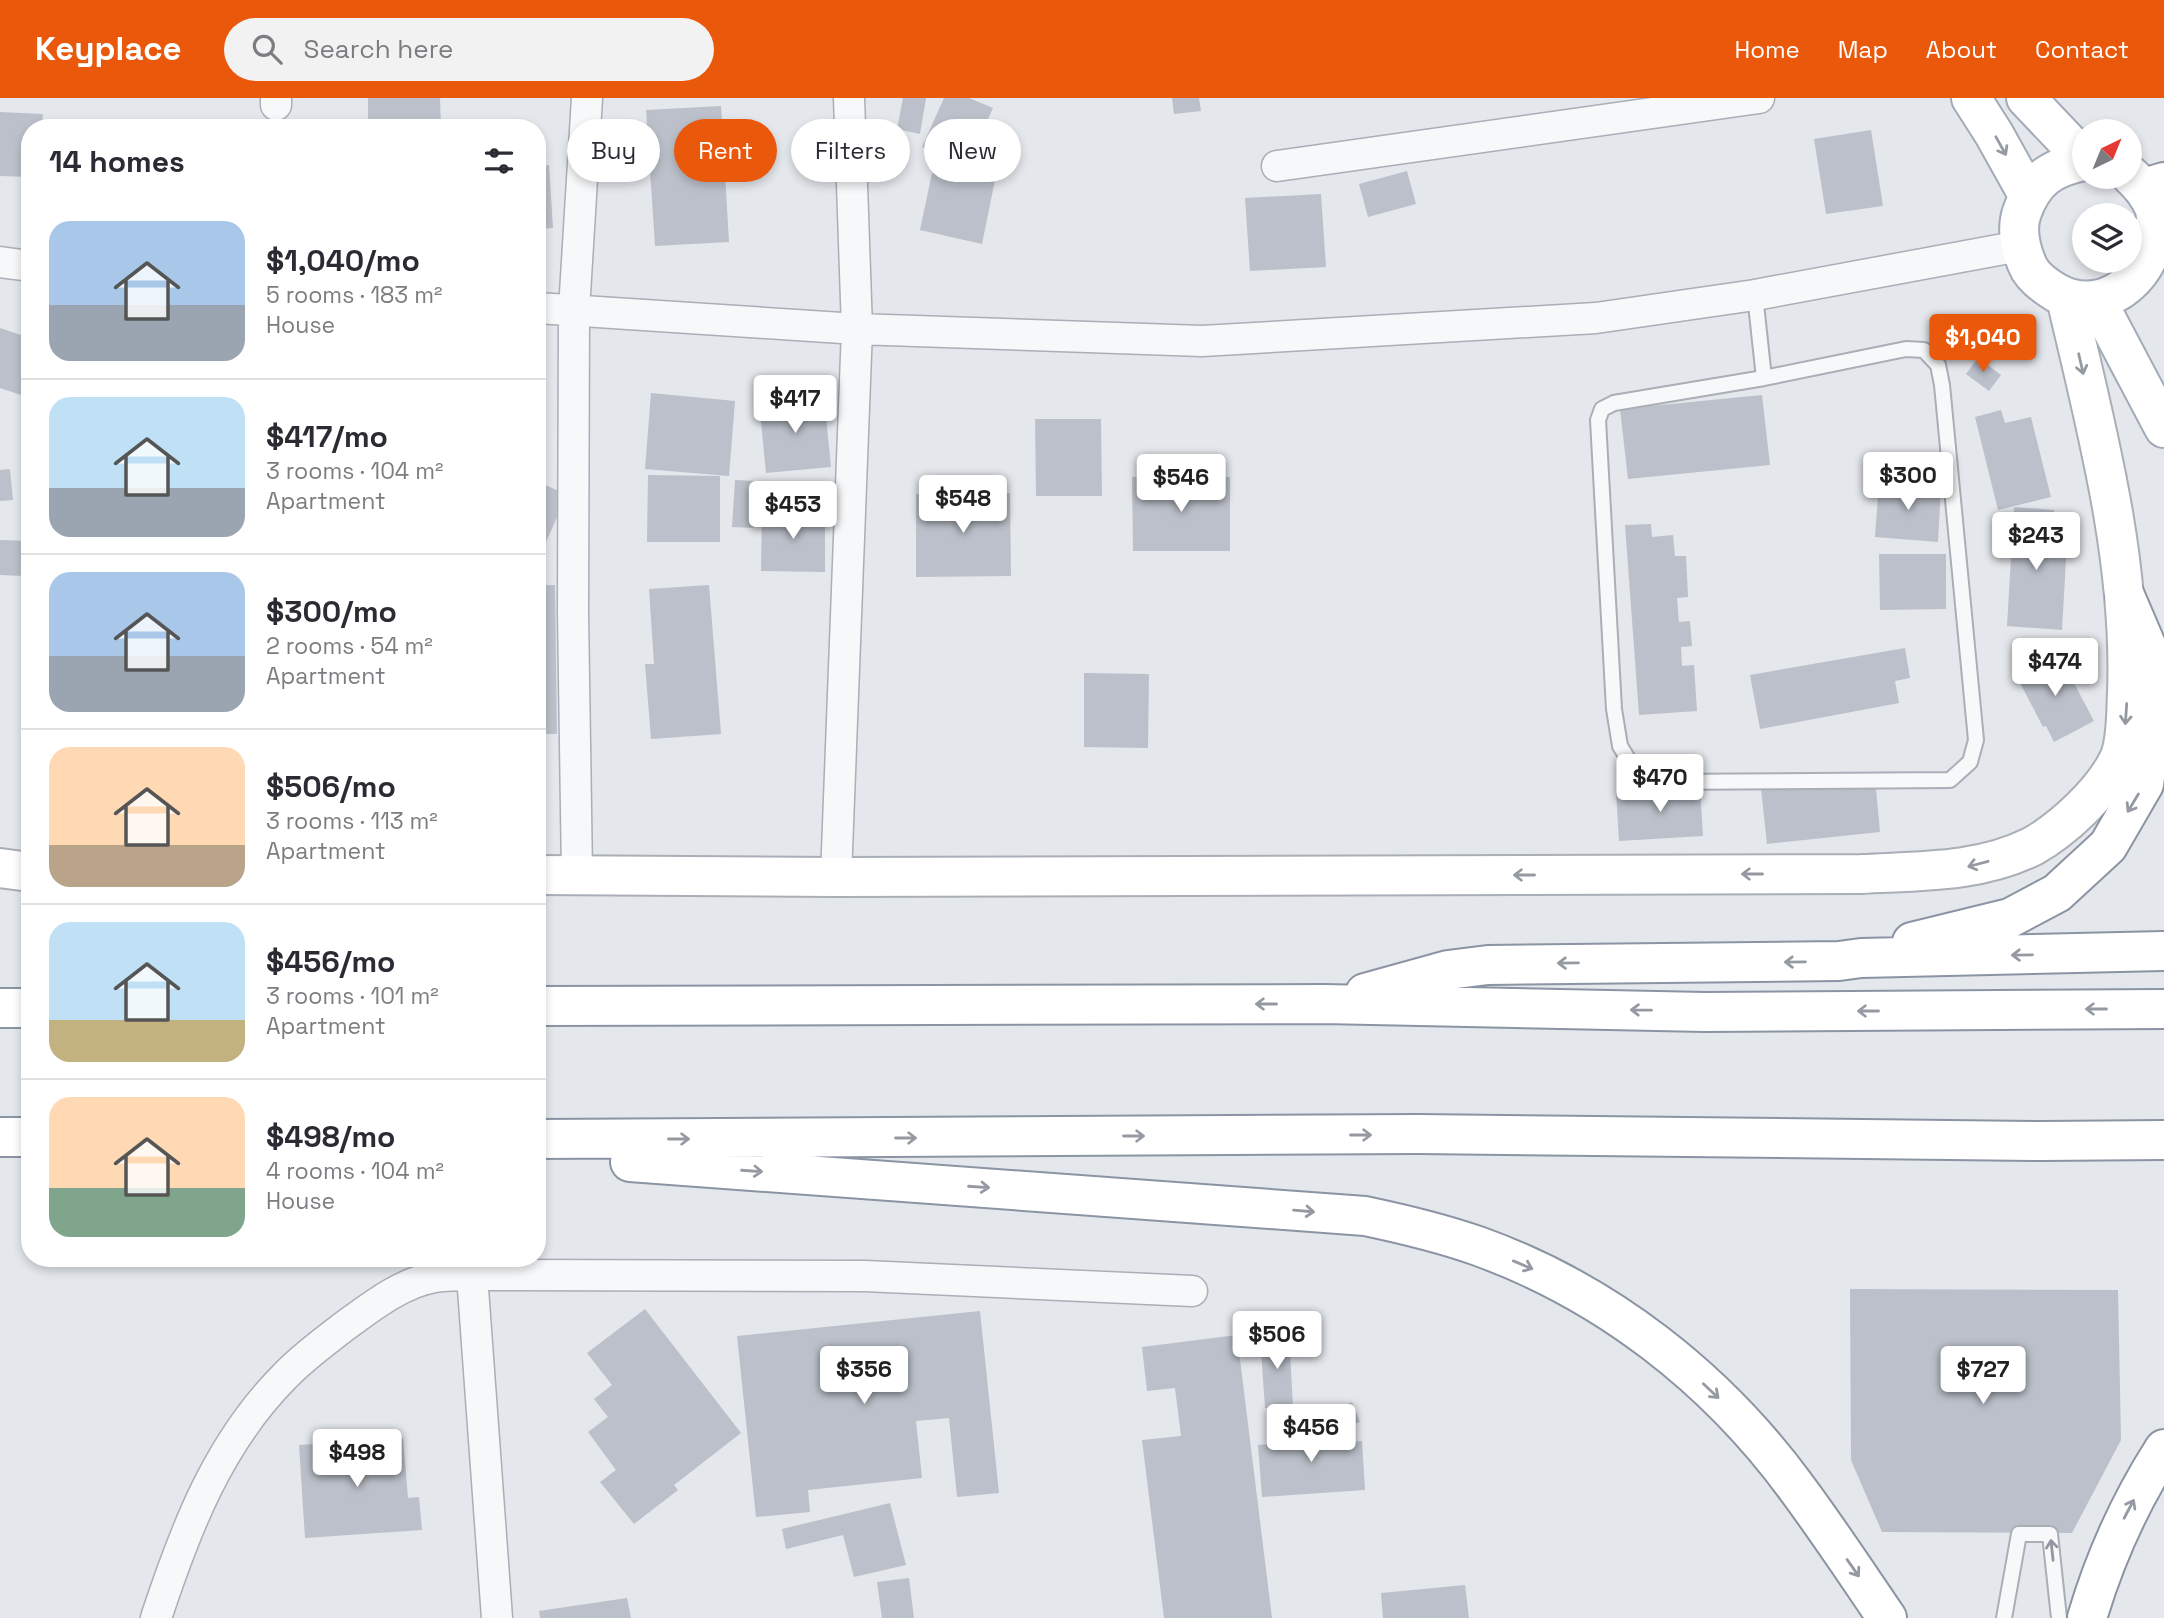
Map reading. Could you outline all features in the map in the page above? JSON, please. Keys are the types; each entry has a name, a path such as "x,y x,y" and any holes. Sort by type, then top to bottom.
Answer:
{"main road":[{"path":"1971,98 2028,195"},
{"path":"2026,98 2072,147"},
{"path":"2072,163 2043,177 2028,195 2019,219 2020,246 2029,268 2045,286 2081,299 2127,291 2159,259 2156,211 2146,182"},
{"path":"2081,299 2164,428"},
{"path":"546,875 835,877 1862,874 1962,869 2009,856 2034,845 2079,811 2098,792 2119,760 2126,720 2128,673 2125,596 2100,443 2081,299"},
{"path":"1839,961 2010,918 2057,893 2108,846 2144,784 2153,718 2149,652 2125,596"},
{"path":"0,868 21,871"},
{"path":"1324,1004 1448,970 1488,965 1839,961 1861,958 2164,951"},
{"path":"546,1006 1324,1004 1705,1012 2164,1009"},
{"path":"0,1008 21,1008"},
{"path":"546,1139 1418,1134 2164,1140"},
{"path":"0,1137 21,1138"},
{"path":"546,1157 1365,1216 1422,1228 1478,1246 1533,1268 1585,1295 1636,1327 1677,1360 1742,1423 1795,1485 1887,1618"},
{"path":"2087,1618 2117,1531 2164,1449"}],"street":[{"path":"576,874 574,310 587,98"},
{"path":"835,877 857,329 849,98"},
{"path":"1278,166 1759,98"},
{"path":"546,308 857,329 1202,341 1596,318 1755,295 2020,246"},
{"path":"0,262 21,265"},
{"path":"472,1275 497,1618"},
{"path":"156,1618 197,1505 243,1426 285,1375 318,1347 403,1288 436,1277 865,1276 1192,1291"}],"lane":[{"path":"1755,295 1764,378"},
{"path":"1906,349 1924,350 1938,365 1976,740 1970,762 1950,780 1658,782 1636,772 1620,746 1614,709 1598,420 1602,409 1614,403 1764,378 1906,349"},
{"path":"2004,1618 2019,1534 2050,1534 2059,1618"}],"building":[{"path":"368,98 440,98 441,119 368,119"},
{"path":"903,98 926,98 920,134 910,132 910,119 899,119"},
{"path":"944,98 969,98 993,108 988,119 935,119"},
{"path":"1172,98 1199,98 1201,111 1174,114"},
{"path":"721,106 722,119 674,119 674,182 725,182 729,242 655,246 651,182 660,182 660,119 647,119 646,110"},
{"path":"0,112 43,114 43,119 21,119 21,177 0,176"},
{"path":"1871,130 1883,206 1826,214 1814,139"},
{"path":"546,165 549,165 553,228 546,228"},
{"path":"1407,171 1416,204 1368,217 1359,184"},
{"path":"930,182 995,182 982,244 920,230"},
{"path":"1321,194 1326,267 1250,271 1245,198"},
{"path":"0,328 21,335 21,395 0,388"},
{"path":"1978,358 2001,375 1989,391 1966,374"},
{"path":"651,393 735,401 729,476 645,469"},
{"path":"1762,395 1770,465 1628,479 1620,409"},
{"path":"824,397 831,467 766,473 759,402"},
{"path":"2001,410 2005,423 2031,417 2051,497 1998,510 1975,417"},
{"path":"1035,419 1101,419 1102,496 1036,496"},
{"path":"10,469 13,500 0,501 0,470"},
{"path":"648,475 720,476 720,542 647,542"},
{"path":"1132,477 1230,477 1230,551 1133,551"},
{"path":"735,480 757,481 754,528 732,527"},
{"path":"1879,481 1941,486 1938,542 1875,537"},
{"path":"546,485 567,495 546,542"},
{"path":"1010,493 1011,576 916,577 916,494"},
{"path":"2014,507 2054,510 2053,541 2067,542 2062,630 2007,626"},
{"path":"762,509 825,510 825,572 761,571"},
{"path":"1651,524 1652,537 1673,535 1675,556 1686,556 1688,597 1677,598 1679,622 1690,621 1692,646 1681,647 1682,666 1694,665 1697,711 1639,715 1625,525"},
{"path":"0,540 21,541 21,576 0,575"},
{"path":"1879,554 1946,554 1946,609 1880,610"},
{"path":"546,585 555,585 557,734 546,734"},
{"path":"709,585 721,734 651,739 645,664 654,664 649,589"},
{"path":"1905,648 1910,678 1895,681 1899,703 1760,729 1750,675"},
{"path":"2058,653 2094,721 2054,742 2046,726 2043,727 2016,675"},
{"path":"1084,673 1149,674 1148,748 1084,747"},
{"path":"1875,778 1880,832 1767,844 1761,789"},
{"path":"1700,786 1703,836 1619,841 1616,791"},
{"path":"1850,1289 2118,1290 2121,1440 2072,1533 1882,1532 1851,1460"},
{"path":"645,1309 741,1433 674,1485 678,1490 634,1524 600,1482 616,1470 588,1432 608,1417 594,1399 612,1385 587,1353"},
{"path":"980,1311 999,1493 957,1497 949,1418 916,1421 922,1478 808,1490 810,1512 756,1517 737,1336"},
{"path":"1289,1334 1293,1407 1265,1408 1260,1336"},
{"path":"1237,1335 1272,1618 1164,1618 1142,1440 1181,1436 1175,1388 1147,1391 1142,1347"},
{"path":"1352,1402 1360,1422 1339,1430 1331,1410"},
{"path":"1334,1424 1335,1443 1362,1441 1365,1490 1262,1497 1258,1445 1289,1443 1288,1426"},
{"path":"403,1438 408,1498 419,1497 422,1530 305,1538 299,1445"},
{"path":"890,1503 906,1565 854,1577 843,1535 786,1549 782,1529"},
{"path":"909,1578 914,1618 882,1618 877,1582"},
{"path":"1465,1585 1469,1618 1383,1618 1381,1593"},
{"path":"627,1598 631,1618 540,1618 539,1611"}]}
